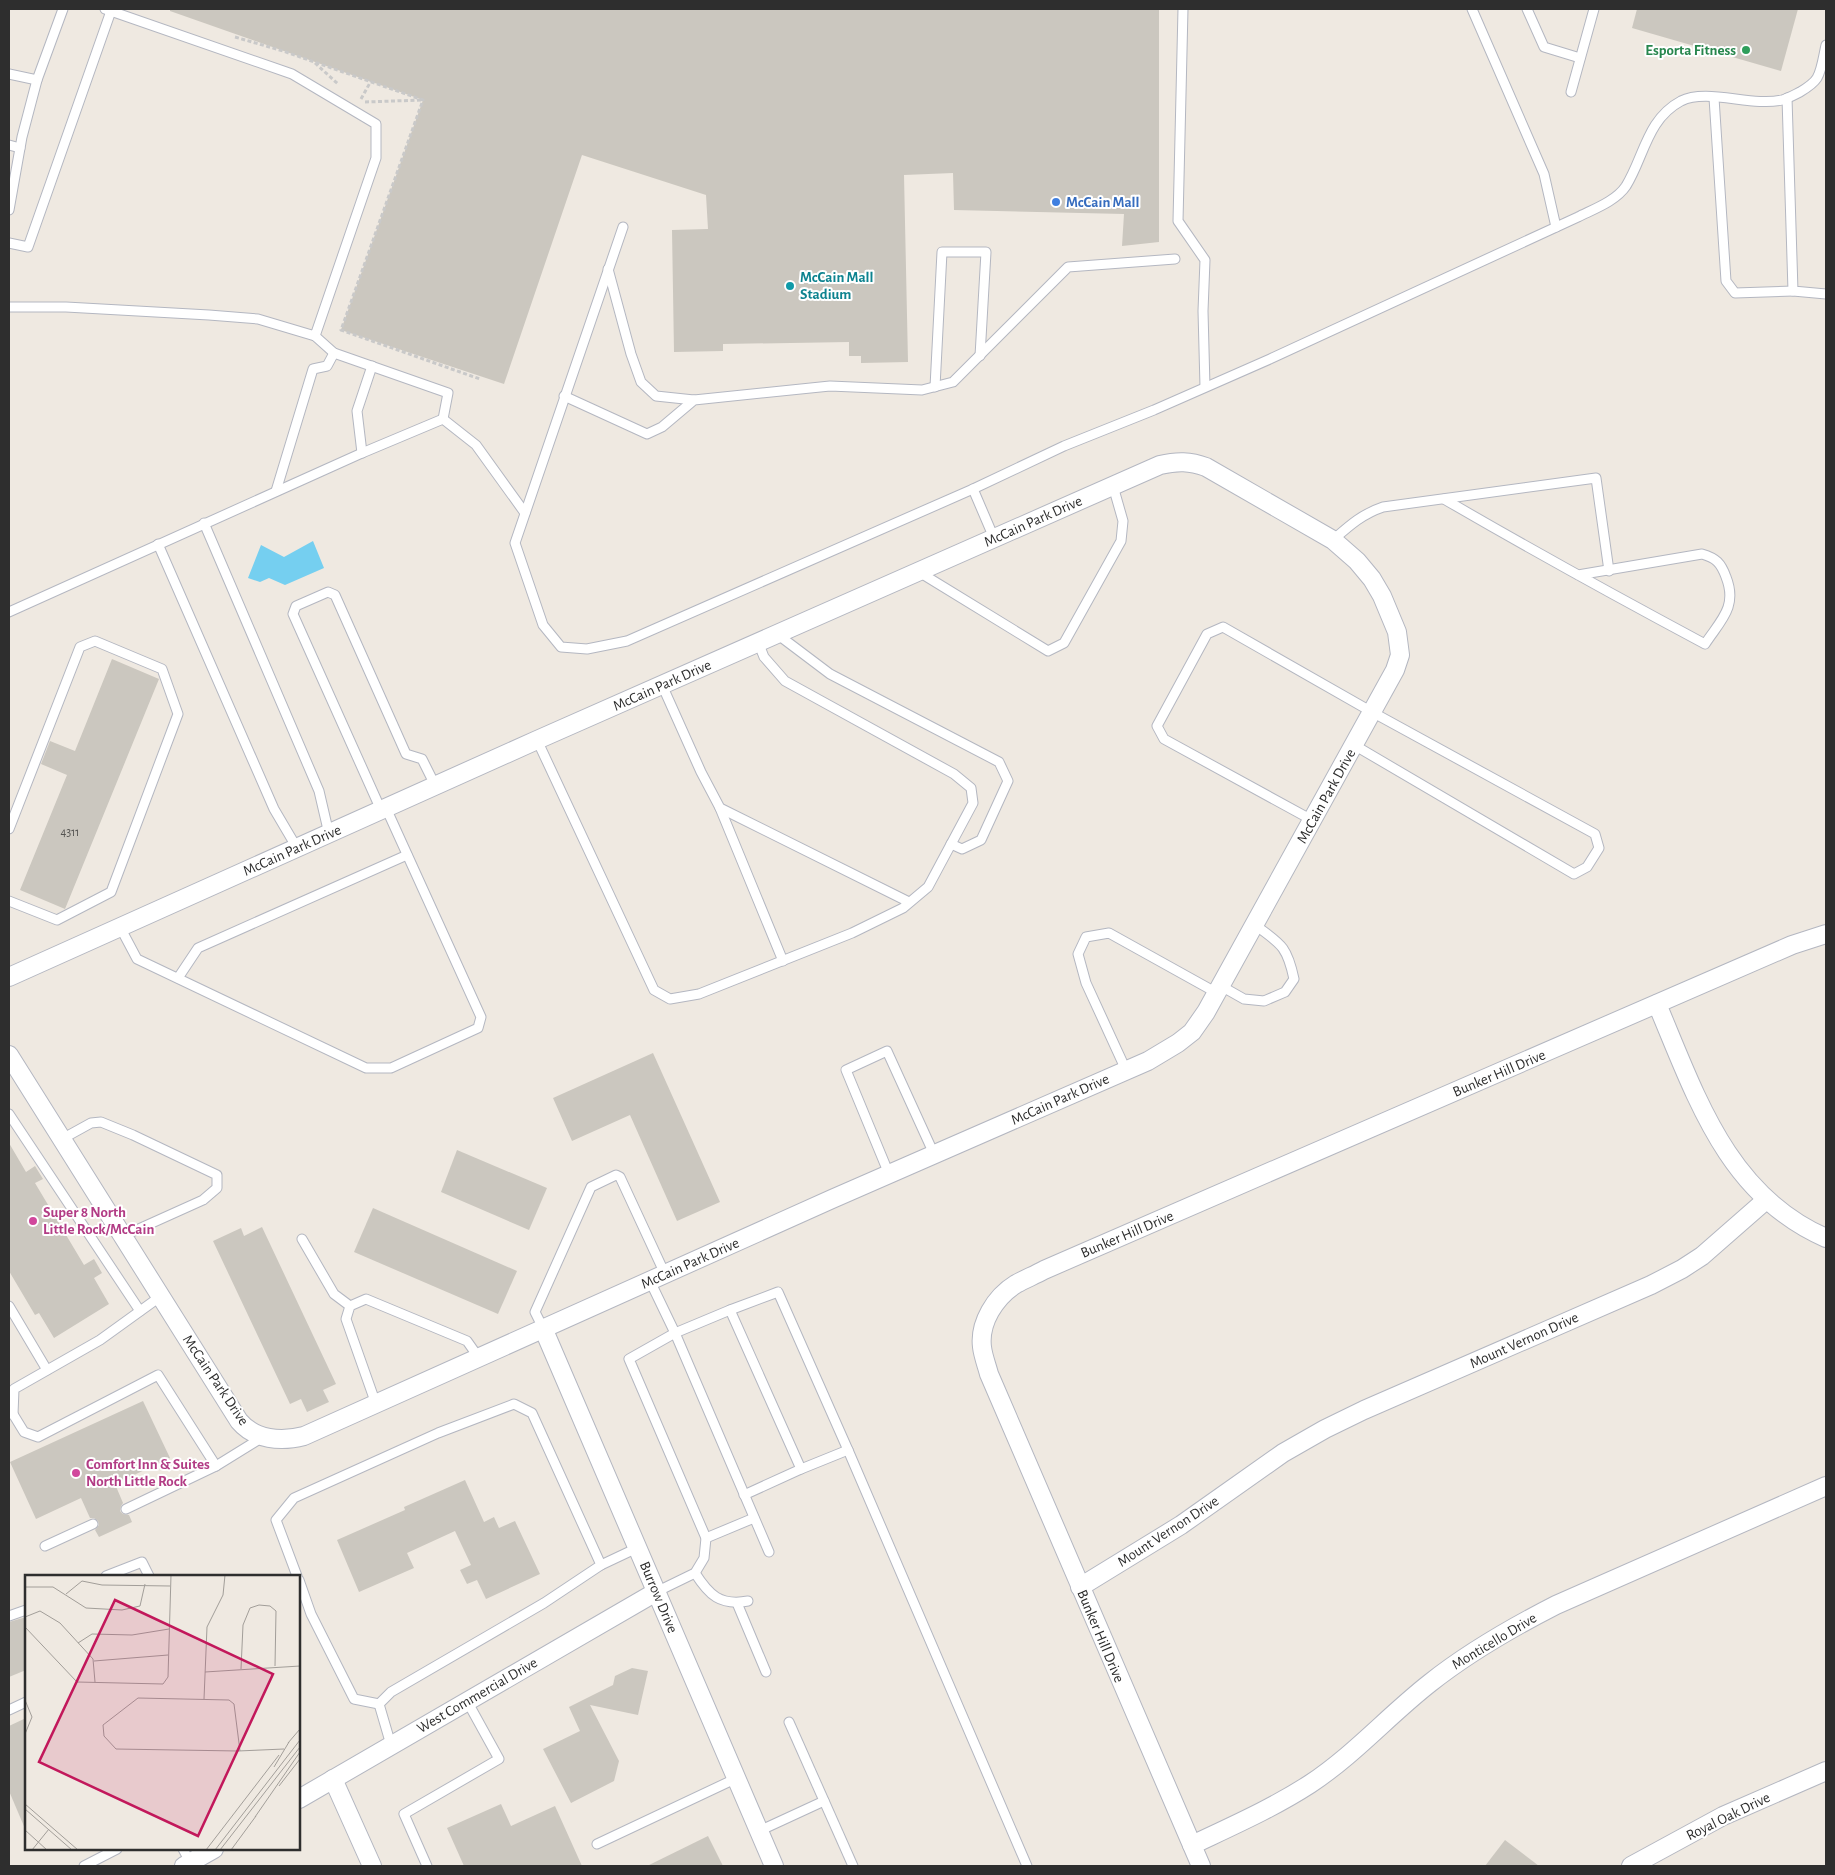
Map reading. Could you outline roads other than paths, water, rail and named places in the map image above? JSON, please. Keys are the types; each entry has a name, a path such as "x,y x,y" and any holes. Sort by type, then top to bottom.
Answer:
{"street":[{"name":"McCain Park Drive","path":"9,977 537,740 1160,465 1174,462 1194,463 1206,467 1333,540 1357,561 1372,579 1382,596 1397,632 1400,655 1395,670 1219,990 1192,1032 1178,1043 1148,1061 934,1154 304,1436 278,1440 263,1436 246,1428 239,1421 10,1058"},
{"name":"Bunker Hill Drive","path":"1201,1866 989,1374 982,1346 984,1330 989,1314 1000,1296 1015,1284 1044,1270 1792,945 1826,934"},
{"path":"1657,1004 1708,1121 1739,1171 1766,1200 1799,1224 1826,1238"},
{"name":"Mount Vernon Drive","path":"1080,1587 1181,1524 1283,1453 1325,1429 1364,1410 1650,1285 1682,1269 1702,1256 1766,1200"},
{"name":"Burrow Drive","path":"543,1328 774,1866"},
{"name":"Monticello Drive","path":"1192,1845 1249,1819 1311,1783 1337,1764 1429,1684 1470,1653 1518,1625 1556,1605 1826,1486"},
{"name":"West Commercial Drive","path":"300,1798 656,1592"},
{"name":"Royal Oak Drive","path":"1631,1866 1723,1816 1826,1771"},
{"path":"333,1779 372,1866"},
{"path":"188,1861 212,1850"}],"lane":[{"path":"9,210 20,148 37,80 63,9"},
{"path":"1183,9 1178,221 1205,260 1203,311 1205,387"},
{"path":"1472,9 1544,174 1556,227"},
{"path":"1527,9 1544,47 1580,58"},
{"path":"1571,92 1594,9"},
{"path":"9,242 28,247 108,10 292,74 376,124 376,158 315,336"},
{"path":"622,226 515,543 543,625 561,646 587,649 627,641 973,489 1064,446 1154,410 1270,359 1556,227 1616,196 1626,186 1654,125 1680,101 1695,96 1764,101 1787,98 1822,79 1826,45"},
{"path":"9,74 37,80"},
{"path":"1714,98 1726,281 1735,293 1793,291 1826,294"},
{"path":"1787,98 1793,291"},
{"path":"9,145 20,148"},
{"path":"935,387 942,252 986,252 980,356"},
{"path":"608,268 631,354 641,382 656,396 694,400 830,386 922,390 953,382 1068,267 1175,259"},
{"path":"9,307 66,307 258,319 315,336 334,354 448,392 443,419"},
{"path":"276,491 313,369 327,366 334,354"},
{"path":"362,453 357,411 372,366"},
{"path":"564,396 647,434 662,428 694,400"},
{"path":"443,419 476,445 525,513"},
{"path":"9,612 204,523 443,419"},
{"path":"1333,540 1359,518 1383,507 1596,478 1609,570"},
{"path":"919,571 1048,651 1064,643 1121,541 1123,521 1112,486"},
{"path":"973,489 994,538"},
{"path":"1444,499 1578,575 1705,644 1731,601 1730,588 1721,564 1713,557 1702,554 1578,575"},
{"path":"204,523 319,791 329,834"},
{"path":"158,544 274,809 296,848"},
{"path":"120,927 137,959 366,1068 391,1068 478,1028 481,1017 293,614 296,606 328,592 335,595 406,754 422,759 435,786"},
{"path":"1312,820 1164,740 1157,726 1207,634 1223,627 1372,712 1595,834 1599,848 1587,867 1574,874 1354,745"},
{"path":"777,634 830,674 999,762 1008,781 982,840 962,849 951,844"},
{"path":"9,829 80,647 95,641 162,669 178,714 110,892 56,920 9,900"},
{"path":"537,740 654,990 670,999 699,994 852,933 902,908 928,887 973,803 971,788 954,774 785,681 764,658 758,642"},
{"path":"662,685 701,772 720,808 783,961"},
{"path":"720,808 909,902"},
{"path":"178,978 198,948 407,855"},
{"path":"1126,1070 1086,983 1078,954 1086,937 1109,934 1219,990 1244,999 1264,1001 1286,992 1294,979 1291,964 1283,946 1255,924"},
{"path":"889,1174 846,1070 887,1051 934,1154"},
{"path":"9,1114 140,1311"},
{"path":"62,1139 91,1123 101,1122 217,1175 217,1188 203,1200 123,1236"},
{"path":"543,1328 536,1312 591,1187 616,1175 620,1177 658,1277 675,1333 768,1552"},
{"path":"302,1239 334,1294 350,1306"},
{"path":"656,1592 695,1573 704,1558 706,1538 629,1359 675,1333 778,1292 1027,1866"},
{"path":"161,1296 100,1340 14,1389 11,1414 24,1432 38,1437 158,1374 216,1466"},
{"path":"376,1404 346,1319 350,1306 366,1299 468,1341 479,1358"},
{"path":"9,1306 47,1370"},
{"path":"730,1310 801,1469"},
{"path":"297,1575 276,1520 294,1498 438,1433 514,1404 532,1413 601,1566"},
{"path":"126,1509 216,1466 263,1436"},
{"path":"744,1495 848,1450"},
{"path":"706,1538 754,1518"},
{"path":"45,1546 93,1524"},
{"path":"379,1704 391,1692 544,1603 601,1566 638,1548"},
{"path":"109,1575 142,1562 148,1575"},
{"path":"695,1573 705,1588 717,1598 729,1603 748,1601"},
{"path":"300,1583 311,1614 354,1698 379,1704"},
{"path":"737,1603 766,1672"},
{"path":"9,1616 25,1610"},
{"path":"427,1866 404,1814 499,1759 467,1701"},
{"path":"9,1710 25,1702"},
{"path":"379,1704 391,1745"},
{"path":"789,1722 853,1866"},
{"path":"597,1844 736,1778"},
{"path":"759,1831 824,1801"},
{"path":"84,1866 115,1850"}],"water":[{"path":"313,541 324,568 285,585 269,578 260,582 248,578 261,545 284,557"}],"place":[{"name":"Esporta Fitness","path":"1746,50"},
{"name":"McCain Mall","path":"1056,202"},
{"name":"McCain Mall Stadium","path":"790,286"},
{"name":"Super 8 North Little Rock/McCain","path":"33,1221"},
{"name":"Comfort Inn & Suites North Little Rock","path":"76,1473"}]}
